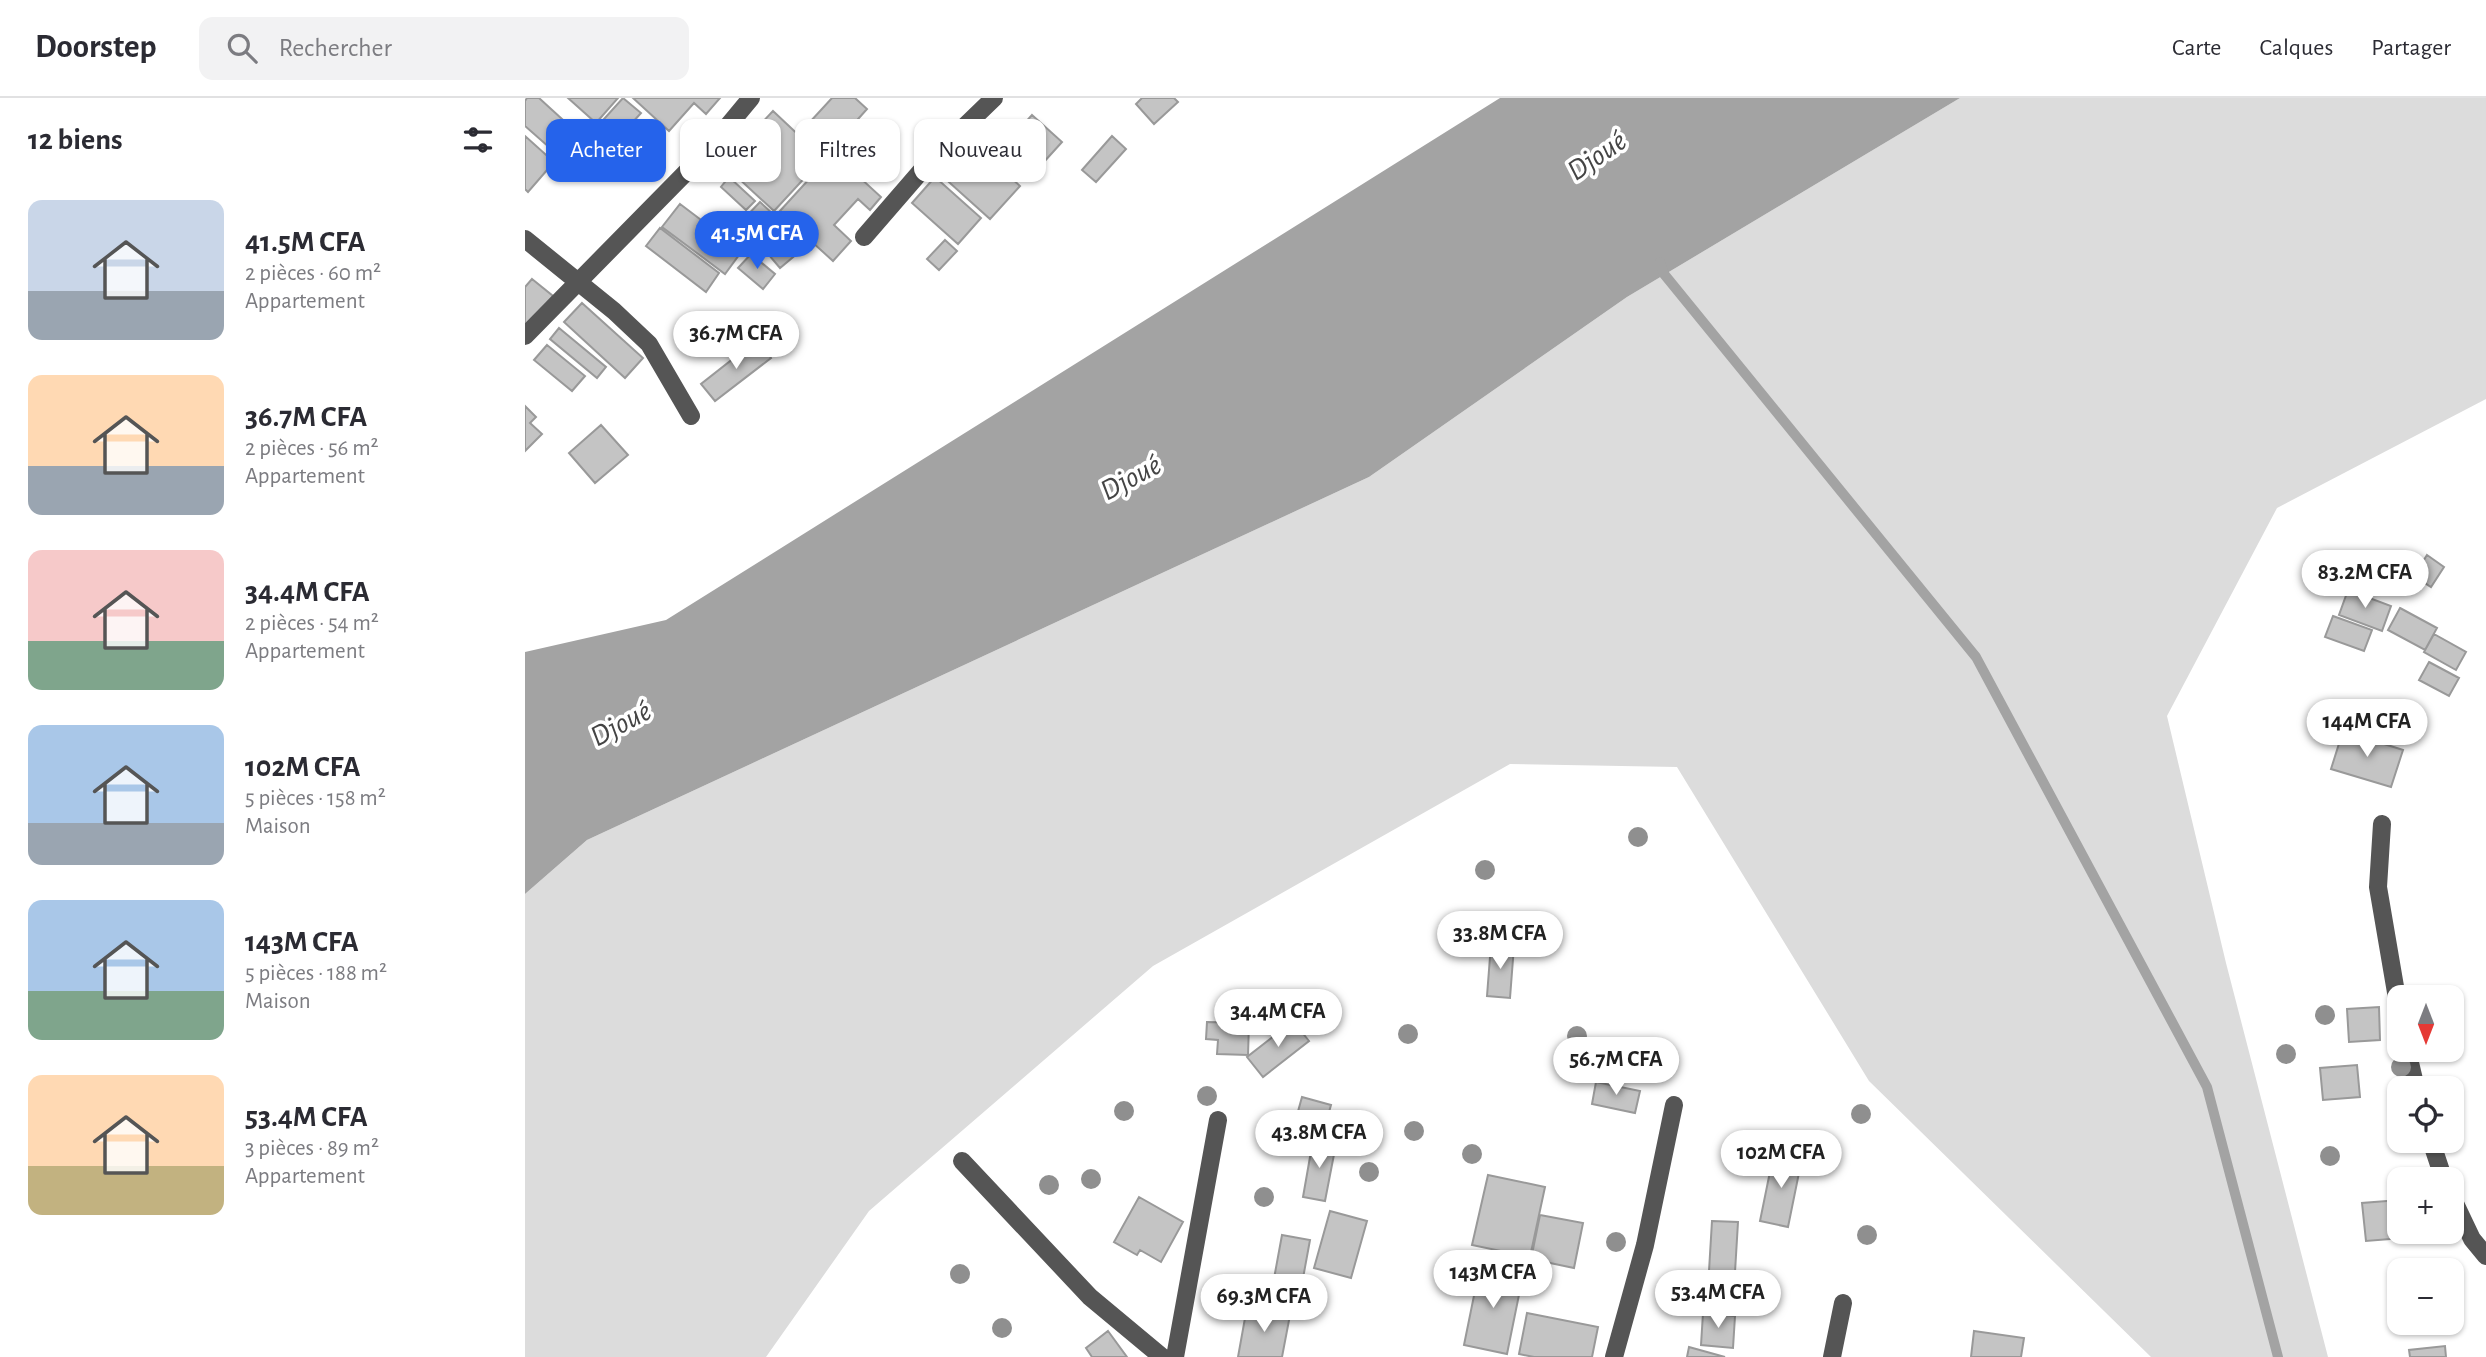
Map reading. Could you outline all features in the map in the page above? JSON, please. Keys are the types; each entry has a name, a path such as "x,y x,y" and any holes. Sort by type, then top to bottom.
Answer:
{"street":[{"path":"525,336 707,151 751,98"},
{"path":"864,237 935,155 994,98"},
{"path":"525,239 614,310 649,344 691,416"},
{"path":"2382,824 2378,887 2395,985"},
{"path":"1614,1357 1645,1244 1674,1105"},
{"path":"1175,1357 1218,1120"},
{"path":"962,1161 1090,1297 1162,1357"},
{"path":"2464,1222 2472,1239 2486,1256"},
{"path":"1832,1357 1843,1303"}],"shaded area":[{"path":"1960,98 2486,98 2486,399 2277,508 2167,716 2226,963 2328,1357 2151,1357 1869,1081 1677,767 1510,764 1153,966 869,1211 766,1357 525,1357 525,894 587,840 1369,477 1627,297"}],"water":[{"name":"Djoué","path":"1500,98 1960,98 1627,297 1369,477 587,840 525,894 525,652 666,620"}],"building":[{"path":"527,98 539,98 562,119 546,119 546,144 525,126"},
{"path":"568,98 618,98 600,119 592,119"},
{"path":"623,98 641,113 636,119 604,119"},
{"path":"633,98 720,98 706,114 694,103 669,131 666,128 666,119 656,119"},
{"path":"832,98 855,98 867,109 858,119 813,119"},
{"path":"1142,98 1174,98 1178,102 1154,124 1136,104"},
{"path":"773,111 795,132 795,182 801,182 774,211 743,182 781,182 781,119 765,119"},
{"path":"1046,128 1062,142 1046,160"},
{"path":"525,136 546,155 546,171 528,192 525,189"},
{"path":"1112,136 1126,149 1096,182 1082,170"},
{"path":"725,182 734,182 755,201 746,210 721,187"},
{"path":"806,182 865,182 881,197 870,210 858,199 834,225 851,241 833,261 779,212"},
{"path":"931,182 941,182 981,218 958,244 912,203"},
{"path":"949,182 1016,182 1020,186 990,219"},
{"path":"760,202 773,214 753,234 741,222"},
{"path":"680,204 742,251 725,274 662,227"},
{"path":"660,228 719,273 706,292 646,246"},
{"path":"781,233 798,253 780,268 763,248"},
{"path":"945,240 957,251 939,270 927,259"},
{"path":"751,254 775,274 763,289 738,268"},
{"path":"532,279 553,296 525,330 525,287"},
{"path":"582,303 643,358 625,378 564,322"},
{"path":"559,328 606,367 597,378 550,339"},
{"path":"757,340 771,358 715,401 701,384"},
{"path":"547,345 585,376 572,391 534,360"},
{"path":"525,406 536,417 530,423 542,434 525,451"},
{"path":"601,425 628,455 595,483 569,453"},
{"path":"2427,555 2444,567 2431,587 2414,576"},
{"path":"2348,590 2391,606 2382,631 2339,615"},
{"path":"2400,608 2437,628 2425,650 2388,630"},
{"path":"2333,616 2372,630 2364,651 2325,637"},
{"path":"2434,634 2466,652 2456,670 2424,652"},
{"path":"2429,662 2459,678 2449,696 2419,680"},
{"path":"2343,731 2403,750 2391,787 2331,769"},
{"path":"1491,944 1514,946 1510,998 1487,996"},
{"path":"2379,1007 2380,1040 2349,1042 2347,1009"},
{"path":"1293,1021 1309,1041 1263,1077 1247,1057"},
{"path":"1207,1022 1249,1023 1248,1055 1217,1054 1218,1040 1206,1039"},
{"path":"2357,1065 2360,1097 2323,1100 2320,1068"},
{"path":"1596,1082 1640,1091 1635,1113 1592,1104"},
{"path":"1302,1097 1331,1105 1326,1123 1297,1115"},
{"path":"1313,1140 1336,1144 1325,1201 1303,1197"},
{"path":"1774,1152 1802,1158 1788,1227 1760,1221"},
{"path":"1488,1175 1545,1187 1530,1257 1472,1245"},
{"path":"1139,1197 1183,1222 1161,1262 1140,1250 1137,1255 1114,1242"},
{"path":"2387,1201 2387,1239 2366,1241 2362,1203"},
{"path":"1330,1211 1367,1221 1351,1278 1314,1268"},
{"path":"1540,1215 1583,1223 1574,1268 1531,1259"},
{"path":"1712,1221 1738,1222 1735,1272 1709,1271"},
{"path":"1282,1235 1310,1240 1301,1289 1273,1284"},
{"path":"1480,1266 1523,1275 1507,1354 1464,1345"},
{"path":"1247,1307 1290,1315 1282,1357 1238,1357"},
{"path":"1527,1313 1598,1327 1592,1357 1534,1357 1519,1354"},
{"path":"1703,1313 1735,1316 1733,1348 1701,1345"},
{"path":"1108,1331 1127,1357 1092,1357 1086,1348"},
{"path":"1974,1331 2024,1338 2021,1357 1971,1357"},
{"path":"2445,1346 2446,1357 2410,1357 2409,1350"},
{"path":"1689,1347 1725,1357 1687,1357"}],"waterway":[{"path":"1660,262 1664,274 1976,657 2207,1087 2278,1357"}]}
